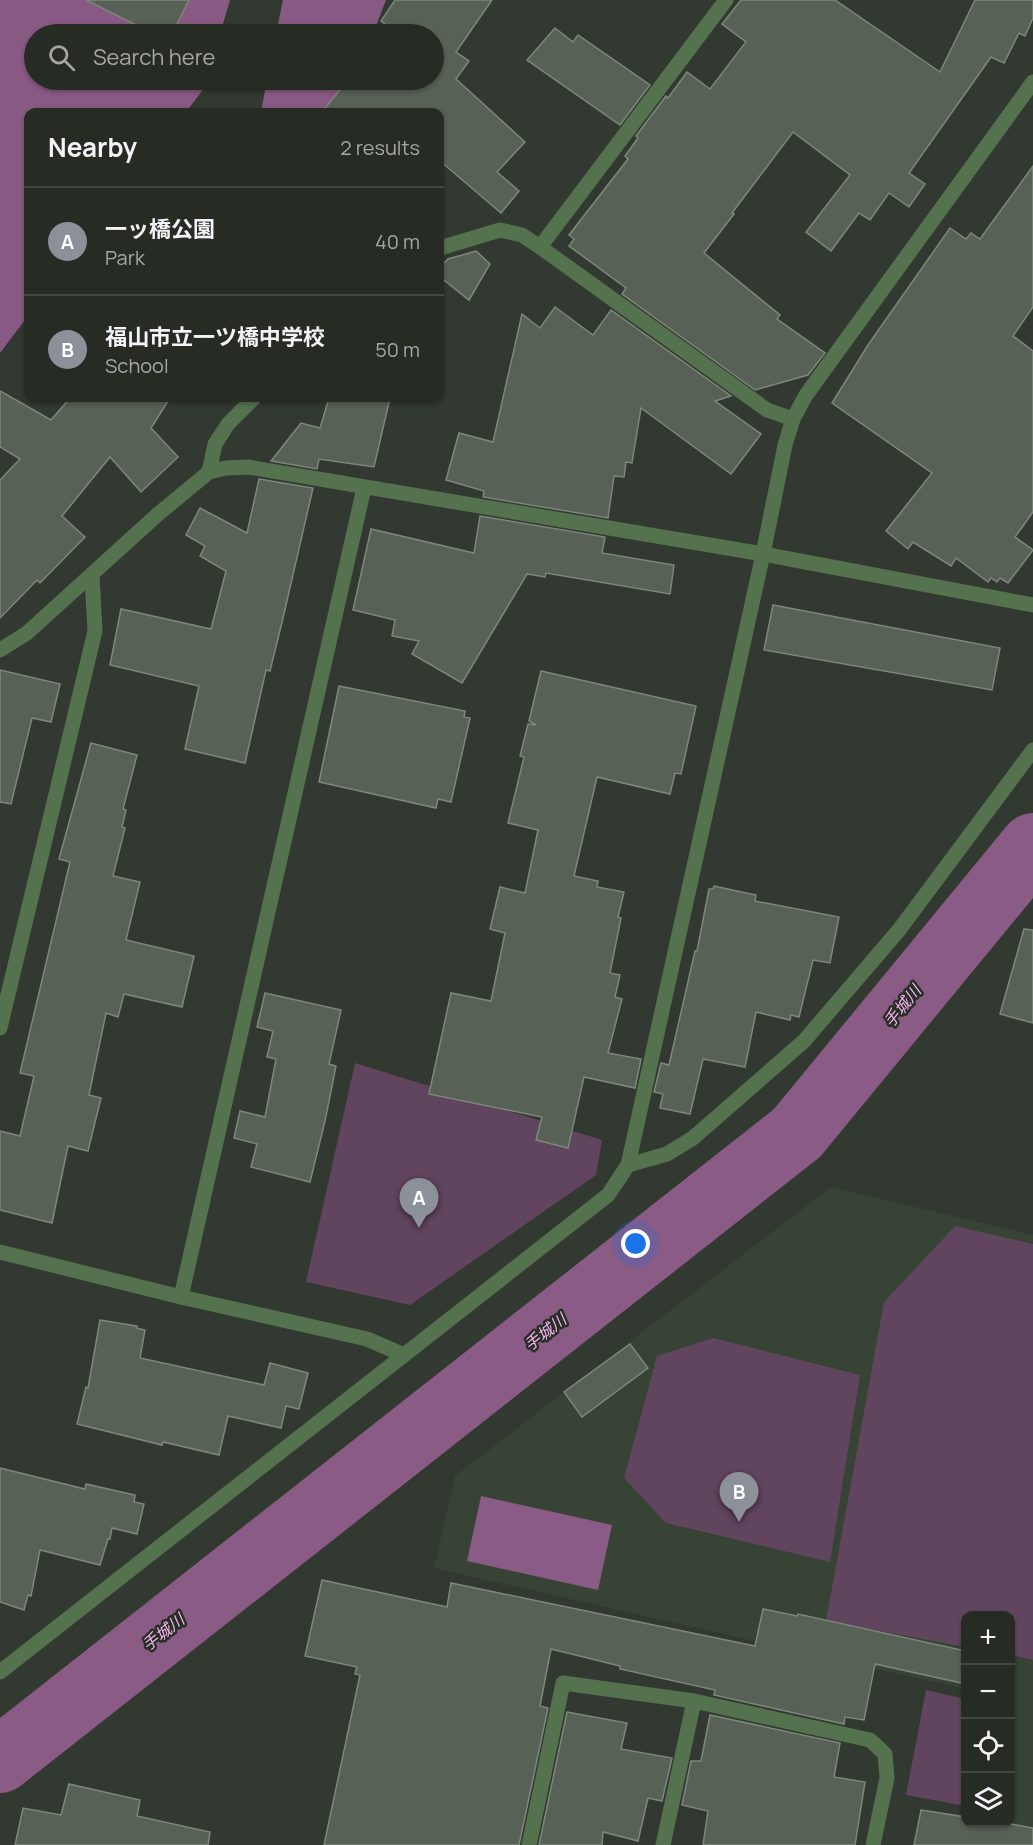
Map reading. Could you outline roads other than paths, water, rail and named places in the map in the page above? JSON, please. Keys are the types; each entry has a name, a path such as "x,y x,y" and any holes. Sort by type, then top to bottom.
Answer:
{"street":[{"path":"540,248 726,0"},
{"path":"0,1672 608,1195 628,1165 792,419 806,394 1033,82"},
{"path":"444,247 501,230 522,235 767,410 792,419"},
{"path":"208,472 215,444 228,424 250,402"},
{"path":"0,650 27,633 208,472 248,467 764,554 1033,605"},
{"path":"181,1297 364,488"},
{"path":"0,1028 95,631 92,575"},
{"path":"628,1165 668,1154 693,1138 804,1041 899,930 1033,750"},
{"path":"0,1252 181,1297 367,1339 404,1355"},
{"path":"529,1845 563,1683 694,1701 870,1740 885,1754 887,1778 873,1845"},
{"path":"663,1845 694,1701"}],"waterway":[{"name":"手城川","path":"0,1760 797,1133 1033,846"}],"place":[{"name":"一ッ橋公園","path":"419,1228"},
{"name":"福山市立一ツ橋中学校","path":"739,1522"}]}
